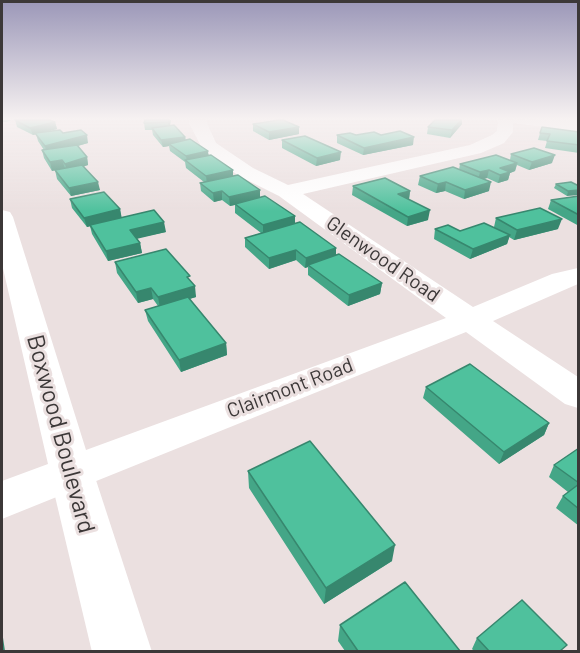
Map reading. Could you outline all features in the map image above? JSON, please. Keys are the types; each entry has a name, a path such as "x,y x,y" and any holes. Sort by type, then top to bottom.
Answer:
{"street":[{"name":"Glenwood Road","path":"214,149 246,172 286,192 579,394"},
{"path":"286,192 466,149"},
{"name":"Boxwood Boulevard","path":"2,217 122,651"},
{"name":"Clairmont Road","path":"2,500 71,471 469,320 561,280 579,276"}],"building":[{"path":"81,149 87,157 65,164 62,160 50,162 42,150"},
{"path":"177,149 208,151 186,156"},
{"path":"300,149 335,149 341,152 317,158"},
{"path":"538,149 555,155 532,162 511,154"},
{"path":"211,155 233,170 206,176 185,160"},
{"path":"496,155 517,163 500,168 510,172 500,175 489,170 480,172 460,164"},
{"path":"82,165 98,182 69,188 55,170"},
{"path":"453,167 491,182 465,190 446,182 438,184 420,176"},
{"path":"238,175 260,190 229,197 222,191 213,193 200,183"},
{"path":"385,178 410,191 398,194 430,210 408,217 353,186"},
{"path":"571,182 579,186 579,190 568,191 556,184"},
{"path":"104,192 120,209 84,218 70,199"},
{"path":"265,196 295,216 263,225 235,204"},
{"path":"579,196 579,215 551,200"},
{"path":"540,208 562,219 517,230 496,218"},
{"path":"154,210 164,222 130,230 140,243 106,251 90,225"},
{"path":"300,222 336,248 306,258 296,250 269,258 245,238"},
{"path":"484,223 510,235 473,249 435,229 448,225 460,231"},
{"path":"166,249 190,276 187,277 195,286 158,297 151,288 136,292 115,262"},
{"path":"339,254 382,283 349,295 308,265"},
{"path":"188,297 226,343 179,360 145,310"},
{"path":"470,364 549,423 504,452 426,387"},
{"path":"310,441 395,545 326,588 248,471"},
{"path":"579,448 579,483 554,465"},
{"path":"579,484 579,509 563,496"},
{"path":"405,582 460,651 358,651 340,625"},
{"path":"522,600 567,645 560,651 489,651 477,638"}]}
